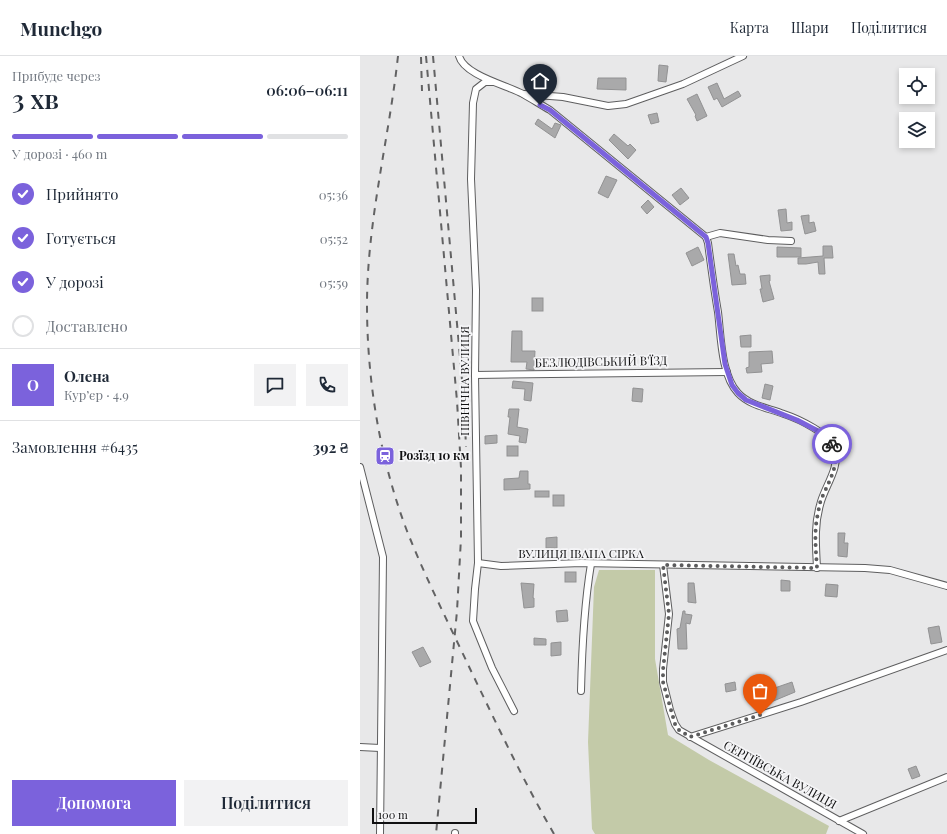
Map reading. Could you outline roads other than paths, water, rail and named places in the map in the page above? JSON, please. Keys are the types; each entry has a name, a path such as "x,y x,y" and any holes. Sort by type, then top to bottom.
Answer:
{"street":[{"path":"522,94 563,97 608,106 626,104 683,84 743,56"},
{"path":"459,58 473,72 522,94 550,110 706,237 727,372 738,393 746,400 756,405 786,414 818,431 833,445 835,451 833,472 820,503 817,520 815,542 817,568"},
{"name":"ПІВНІЧНА ВУЛИЦЯ","path":"496,82 486,82 481,85 476,90 473,103 471,179 476,290 475,374 478,563 473,621 492,668 514,711"},
{"path":"706,237 720,233 768,240 791,241"},
{"name":"БЕЗЛЮДІВСЬКИЙ В'ЇЗД","path":"475,374 727,372"},
{"path":"360,467 383,557 380,834"},
{"name":"ВУЛИЦЯ ІВАНА СІРКА","path":"478,563 501,566 591,564 890,570 947,586"},
{"path":"581,691 583,625 591,564"},
{"name":"СЕРГІЇВСЬКА ВУЛИЦЯ","path":"663,565 669,614 663,682 675,724 679,730 863,834"},
{"path":"690,737 801,702 947,650"},
{"path":"360,747 380,748"},
{"path":"839,820 947,777"}],"railway":[{"path":"398,56 374,211 368,274 367,305 369,362 382,448 389,476 407,531 422,567 501,734 554,834"},
{"path":"426,56 457,401 461,468 461,538 457,611 436,834"},
{"path":"433,56 464,402 466,447"},
{"path":"421,57 422,91"}],"place":[{"name":"Розїзд 10 км","path":"385,456"}]}
